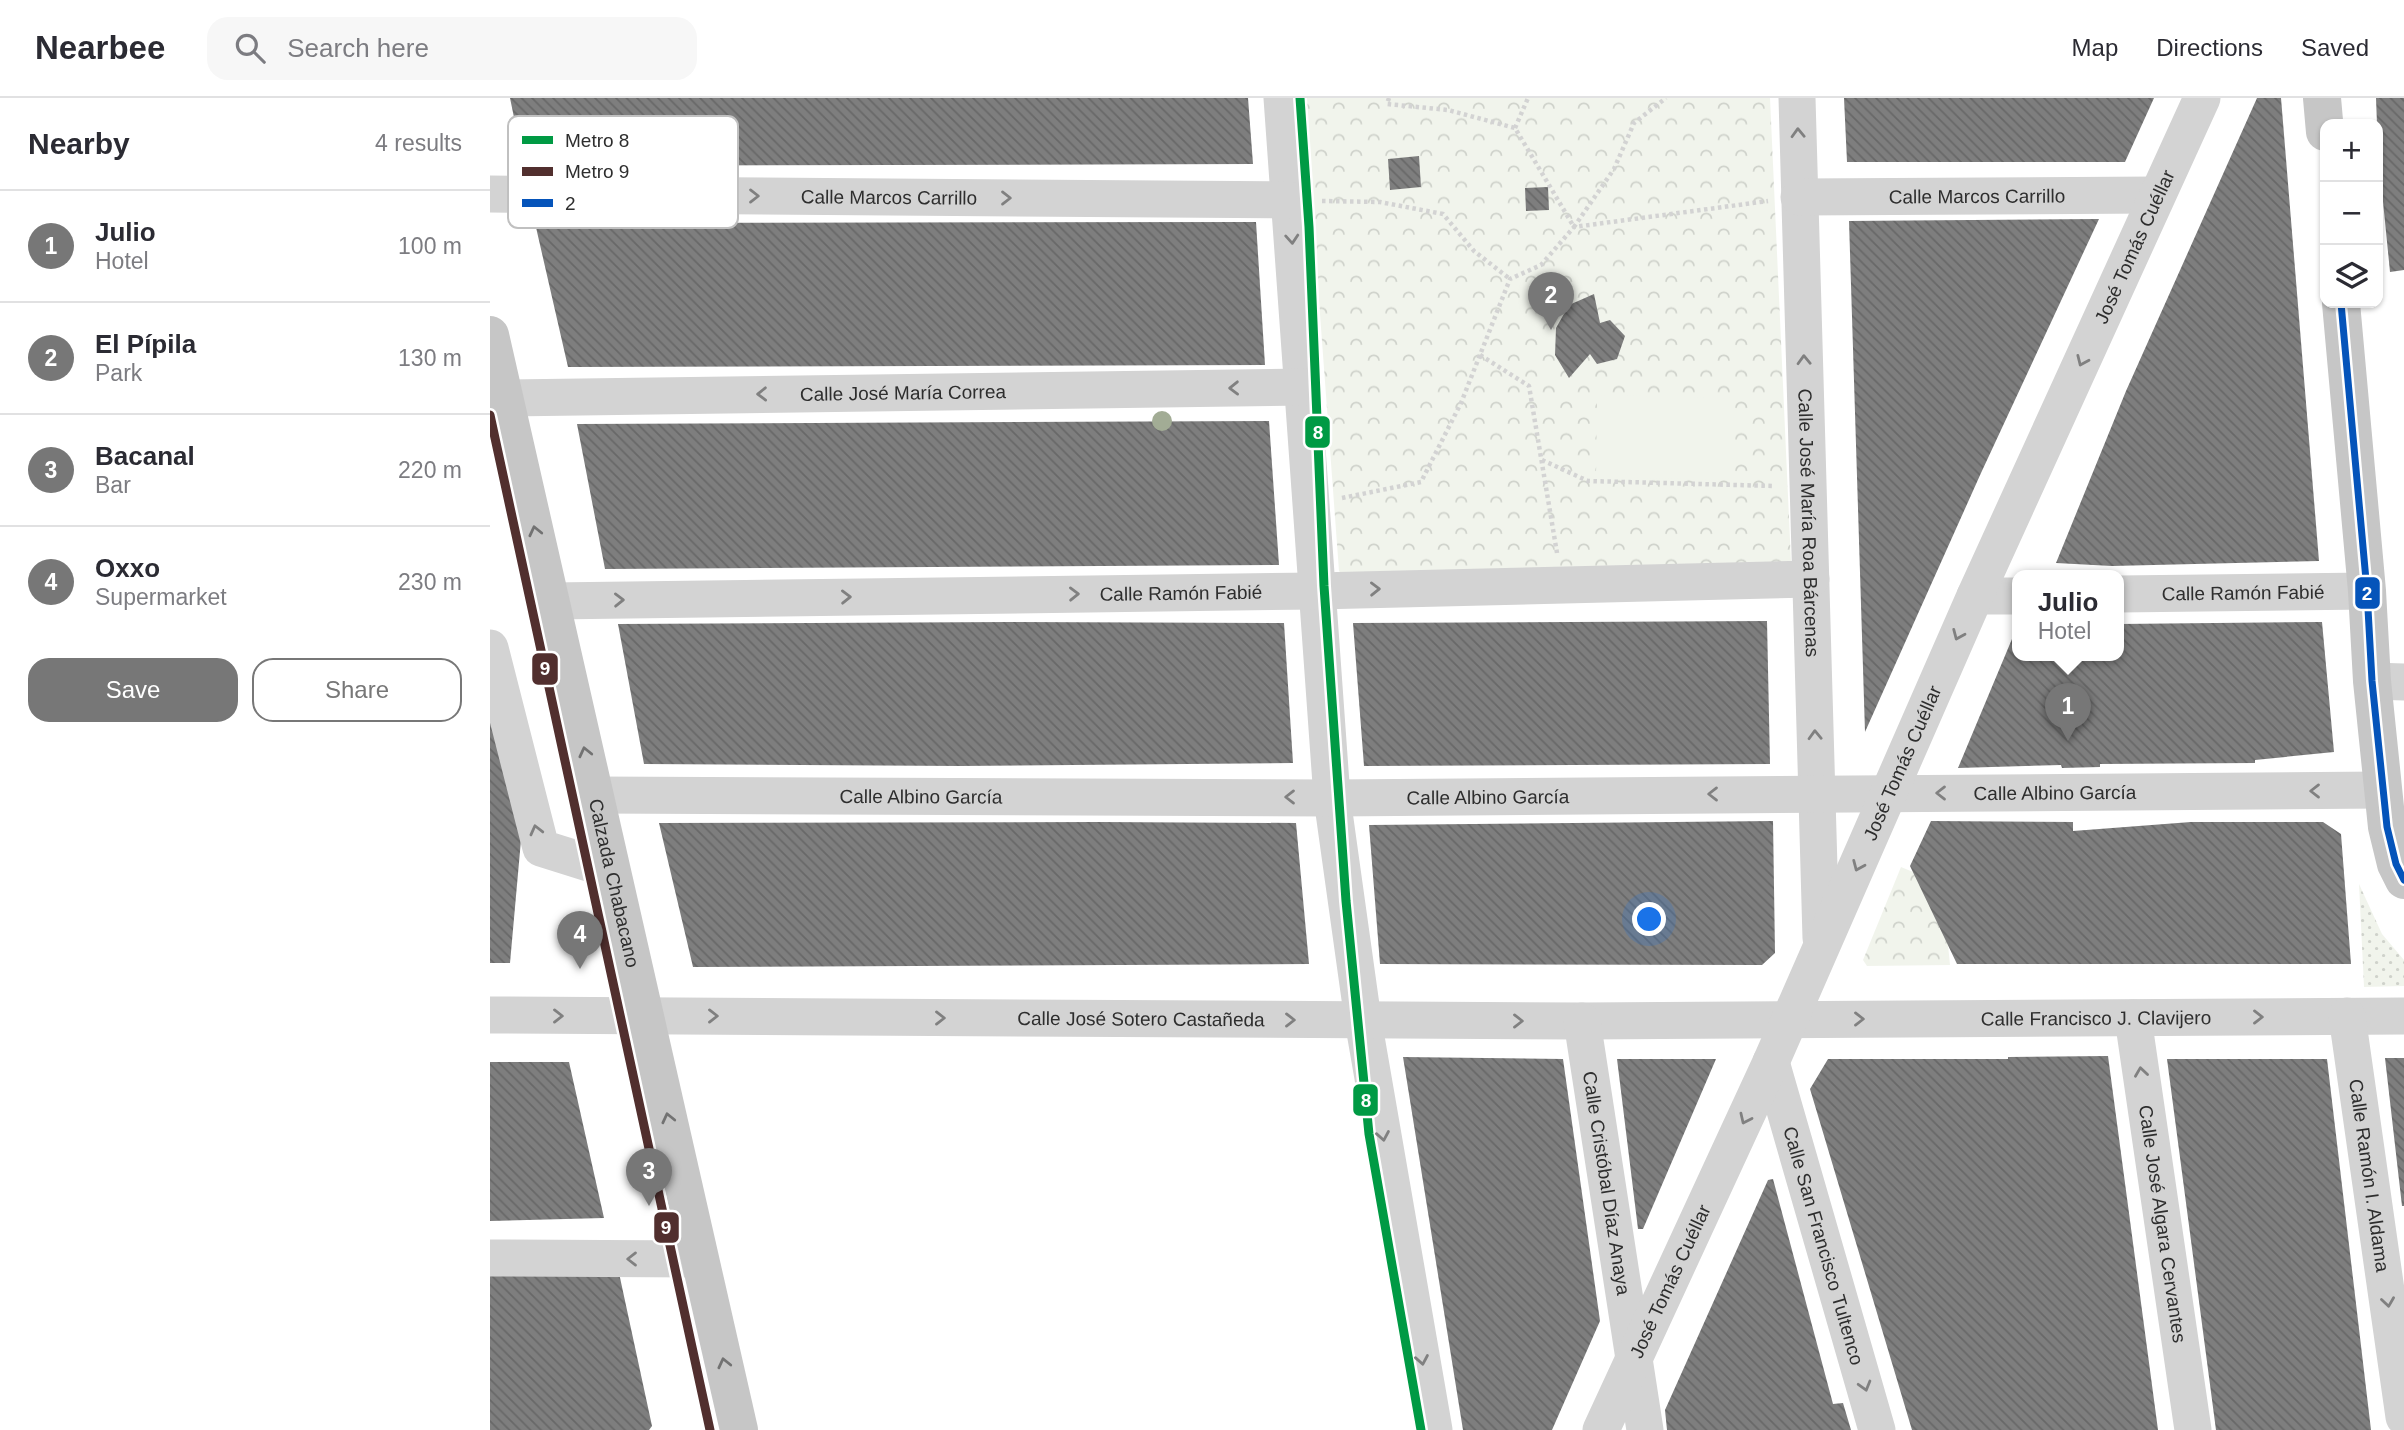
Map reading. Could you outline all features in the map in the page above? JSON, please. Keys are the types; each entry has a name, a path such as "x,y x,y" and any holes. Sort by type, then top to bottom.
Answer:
{"main road":[{"path":"2322,98 2324,119"},
{"path":"2341,308 2367,591 2388,682 2383,790 2387,827 2396,864 2404,880"},
{"name":"Calzada Chabacano","path":"490,335 739,1430"}],"street":[{"path":"1282,98 1332,798 1363,1020 1434,1430"},
{"name":"Calle José María Roa Bárcenas","path":"1797,98 1822,950"},
{"name":"José Tomás Cuéllar","path":"1601,1430 1772,1062 1975,596 2202,98"},
{"name":"Calle Marcos Carrillo","path":"490,194 508,194"},
{"name":"Calle Marcos Carrillo","path":"1800,197 2157,195"},
{"name":"Calle Marcos Carrillo","path":"738,196 1289,200"},
{"name":"Calle José María Correa","path":"504,398 1303,387"},
{"name":"Calle Ramón Fabié","path":"551,601 1317,591 1811,579"},
{"name":"Calle Ramón Fabié","path":"2124,594 2367,591"},
{"path":"1975,596 2012,596"},
{"path":"490,648 541,848 611,870"},
{"name":"Calle Albino García","path":"594,795 1332,798 2383,790"},
{"name":"Calle José Sotero Castañeda","path":"490,1016 1582,1021 1791,1019"},
{"name":"Calle Ramón I. Aldama","path":"2347,1016 2404,1417"},
{"name":"Calle Francisco J. Clavijero","path":"1791,1019 2404,1016"},
{"name":"Calle José Algara Cervantes","path":"2133,1018 2193,1430"},
{"name":"Calle Cristóbal Díaz Anaya","path":"1582,1021 1645,1430"},
{"name":"Calle San Francisco Tultenco","path":"1772,1062 1877,1430"},
{"path":"490,1258 700,1259"}],"path":[{"path":"1389,98 1387,104 1448,110 1515,128 1574,226"},
{"path":"1515,128 1528,98"},
{"path":"1311,504 1421,482 1461,403 1510,279 1541,265 1574,226 1614,169 1634,123 1666,98"},
{"path":"1574,226 1800,197"},
{"path":"1289,200 1380,202 1443,214 1474,251 1510,279"},
{"path":"1480,355 1529,386 1562,585"},
{"path":"1542,460 1588,481 1808,487"}],"green space":[{"path":"1304,98 1770,98 1791,562 1343,575 1339,571"},
{"path":"1597,395 1734,398 1732,480 1596,477"},
{"path":"1901,867 1942,884 1950,965 1867,966 1863,960"},
{"path":"2359,884 2382,934 2404,960 2404,986 2364,987"}],"building":[{"path":"510,98 1248,98 1253,164 738,165 738,116 514,116"},
{"path":"1844,98 2154,98 2125,162 1847,162"},
{"path":"2257,98 2281,98 2319,561 2112,566 2056,563 2126,391"},
{"path":"2376,98 2404,98 2404,270 2390,272 2383,201 2383,119 2377,119"},
{"path":"1419,156 1421,187 1390,190 1388,159"},
{"path":"1548,187 1549,210 1526,211 1525,188"},
{"path":"2099,219 1981,473 1865,732 1849,221"},
{"path":"1256,222 1265,365 568,367 536,228 738,228 738,223"},
{"path":"1594,294 1600,323 1610,320 1625,336 1617,359 1597,364 1590,354 1569,378 1555,355 1556,328 1569,305"},
{"path":"1269,421 1279,565 605,569 577,424"},
{"path":"1767,621 1770,764 1364,766 1353,623"},
{"path":"2322,622 2334,752 2255,760 2255,763 1958,768 2012,639 2012,661 2124,661 2124,624"},
{"path":"1284,623 1293,763 960,766 644,764 618,624"},
{"path":"490,705 521,840 510,963 490,963"},
{"path":"1773,821 1775,953 1762,965 1380,964 1369,825"},
{"path":"1931,821 2073,822 2073,831 2191,822 2323,822 2341,834 2351,964 1957,964 1910,866"},
{"path":"659,823 1296,823 1309,964 693,967"},
{"path":"2108,1056 2158,1430 1912,1430 1810,1089 1828,1059"},
{"path":"1403,1057 1563,1059 1600,1321 1552,1430 1463,1430"},
{"path":"2385,1058 2404,1058 2404,1206 2402,1206"},
{"path":"1617,1059 1716,1059 1643,1229 1638,1229"},
{"path":"2167,1059 2327,1059 2371,1430 2216,1430"},
{"path":"490,1062 569,1062 604,1218 490,1221"},
{"path":"1773,1179 1833,1404 1843,1403 1851,1430 1667,1430 1665,1410 1768,1180"},
{"path":"619,1273 652,1426 649,1430 490,1430 490,1275"}],"metro line":[{"name":"8","path":"1300,98 1309,227 1324,586 1346,901 1369,1134 1421,1430"},
{"name":"9","path":"490,415 710,1430"}],"transit line":[{"name":"2","path":"2341,308 2367,591 2372,681 2387,827 2396,864 2404,880"}],"place":[{"name":"El Pípila","path":"1551,330"},
{"name":"Julio","path":"2068,741"},
{"name":"Oxxo","path":"580,969"},
{"name":"Bacanal","path":"649,1206"}]}
